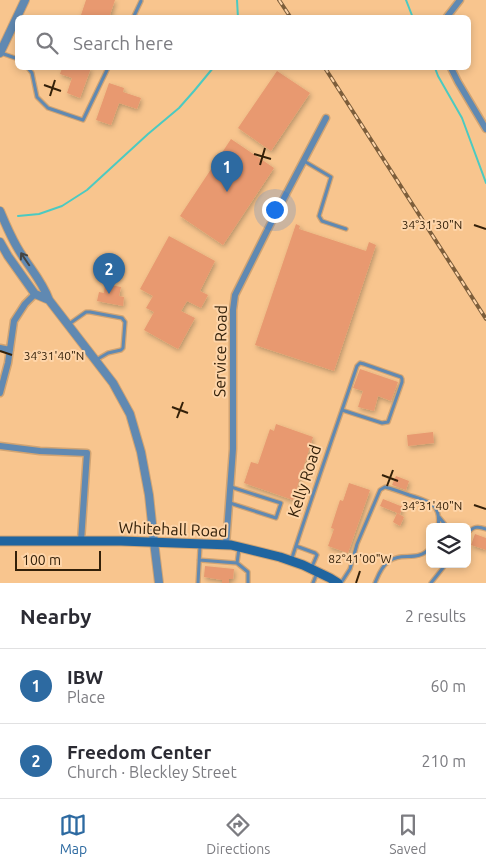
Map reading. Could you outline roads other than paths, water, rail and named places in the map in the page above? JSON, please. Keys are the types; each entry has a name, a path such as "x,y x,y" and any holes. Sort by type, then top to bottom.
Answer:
{"main road":[{"name":"Whitehall Road","path":"0,541 121,541 226,545 280,557 340,583"}],"street":[{"path":"18,15 25,0"},
{"path":"448,15 460,0"},
{"path":"0,53 15,21"},
{"path":"452,70 486,130"},
{"name":"Service Road","path":"226,545 234,449 233,310 235,296 326,118"},
{"path":"0,211 17,247 44,287 50,300 113,382 130,414 143,460 159,583"},
{"path":"0,242 35,294 50,300"},
{"path":"0,393 5,376 14,321 25,304 35,294"},
{"path":"0,348 10,350"},
{"path":"0,446 87,453 81,541"}],"lane":[{"path":"134,15 141,1"},
{"path":"0,53 15,58"},
{"path":"29,70 37,97 48,108 82,120 107,70"},
{"path":"303,161 331,177 319,216 322,220 346,229"},
{"path":"68,324 86,312 122,318 124,320 123,348 96,360"},
{"name":"Kelly Road","path":"291,561 342,410 357,366 360,363 364,364 401,377 402,382 388,422 385,424 342,410"},
{"path":"230,503 276,518 281,503 231,487"},
{"path":"340,583 350,569 356,544 380,490 385,487 426,500 434,505 438,512 438,523"},
{"path":"438,516 444,523"},
{"path":"471,529 479,526 486,529"},
{"path":"198,583 201,543"},
{"path":"296,546 317,555 313,583"},
{"path":"237,564 239,547"},
{"path":"375,583 381,570 388,562 398,557 413,557 426,552"},
{"path":"200,560 237,564 248,572 248,583"},
{"path":"432,583 443,568"}],"waterway":[{"path":"237,0 238,15"},
{"path":"406,0 412,15"},
{"path":"18,216 39,214 62,206 87,190 179,108 211,70"},
{"path":"436,70 462,118 486,183"}],"railway":[{"path":"279,0 289,15"},
{"path":"326,70 486,319"}],"place":[{"name":"IBW","path":"227,192"},
{"name":"Freedom Center","path":"109,294"}]}
